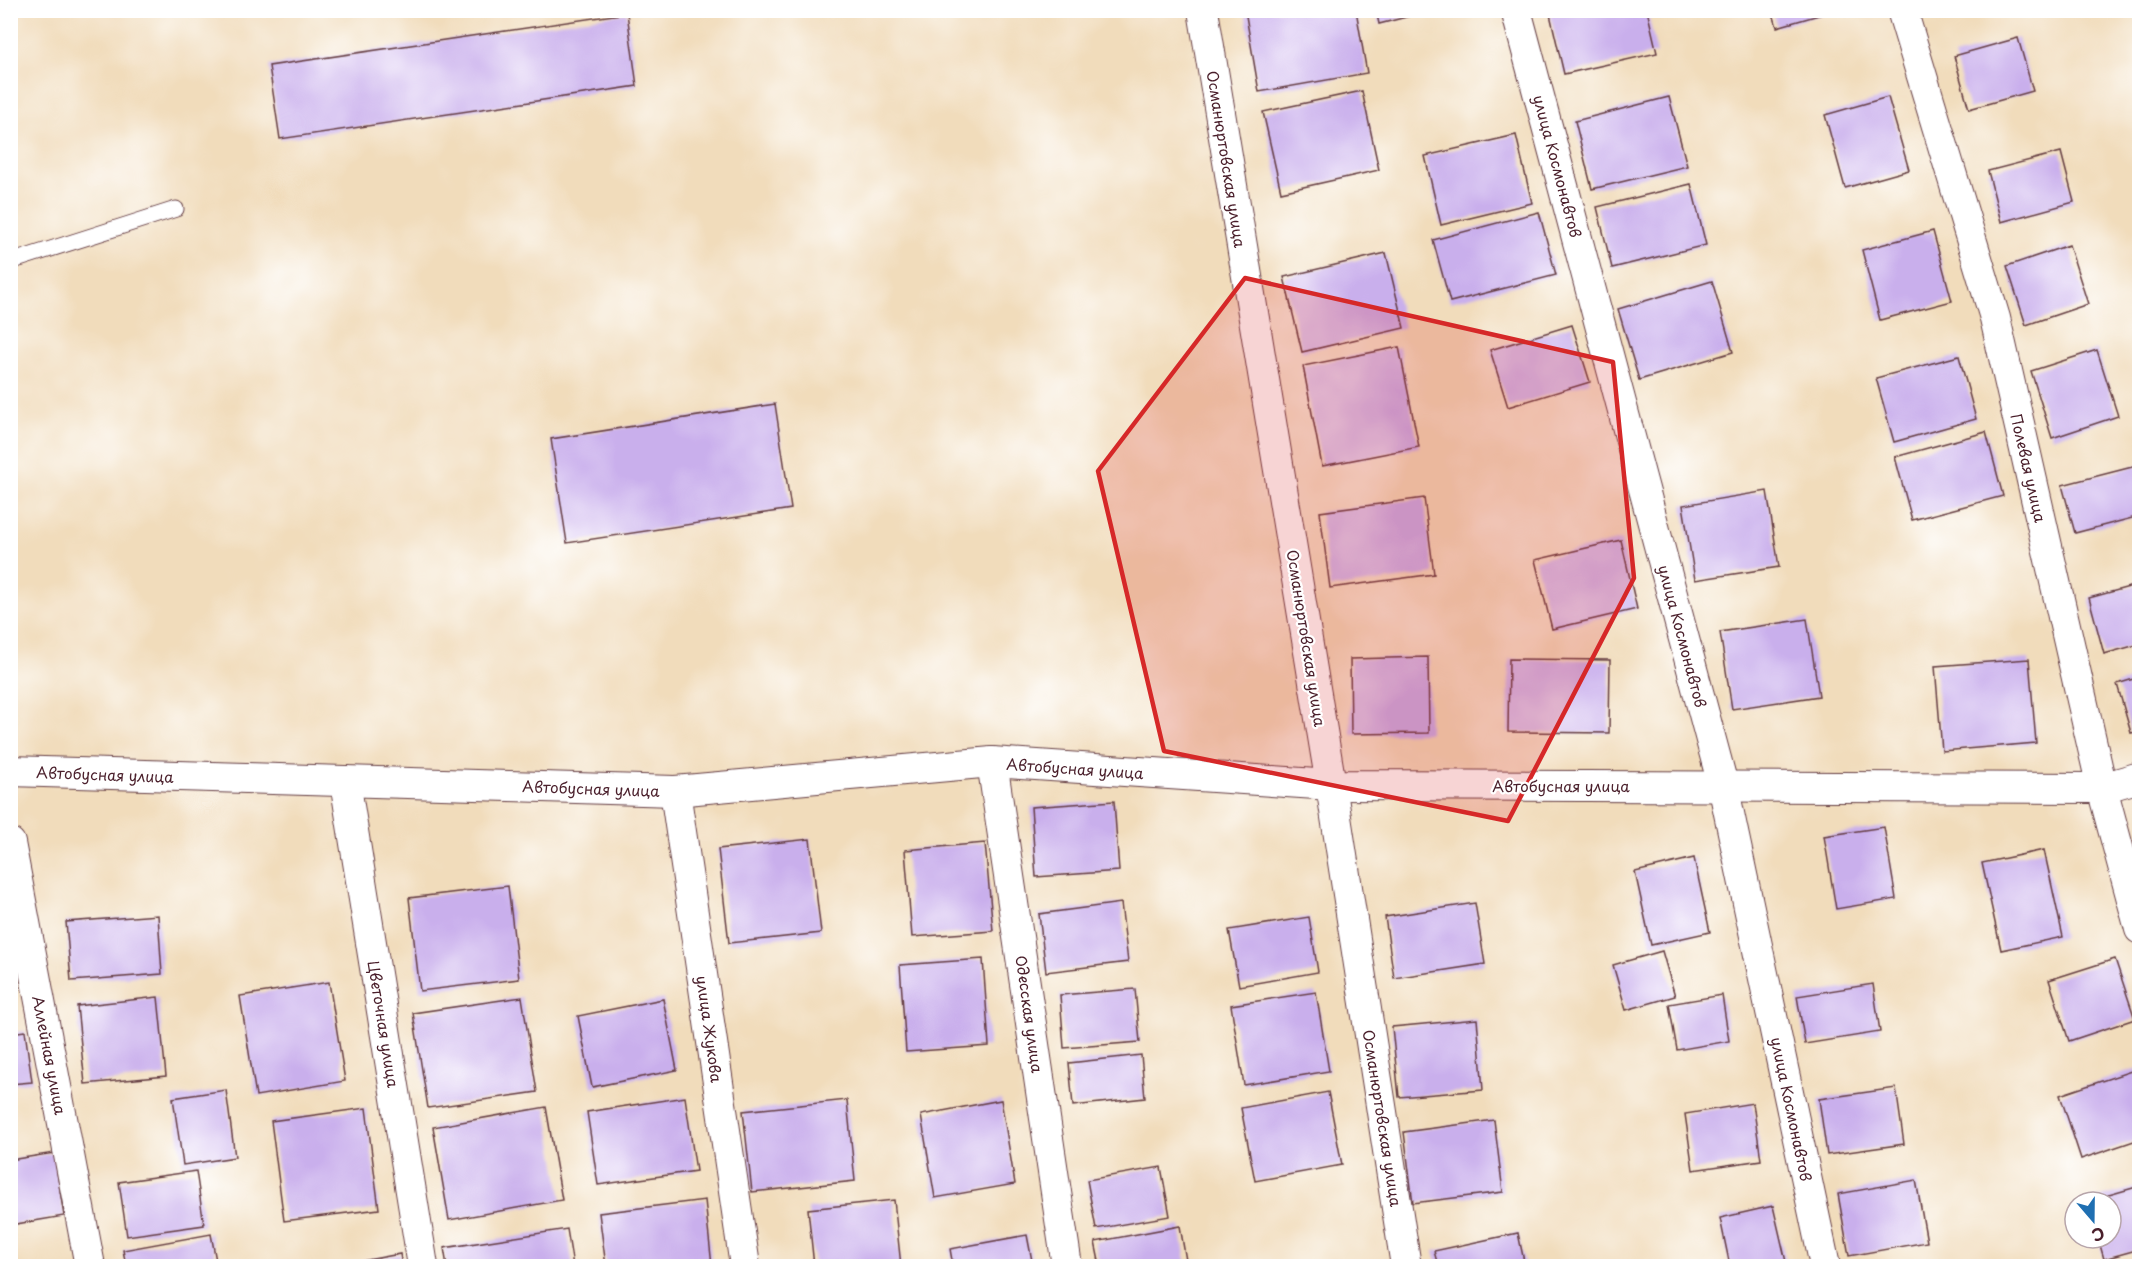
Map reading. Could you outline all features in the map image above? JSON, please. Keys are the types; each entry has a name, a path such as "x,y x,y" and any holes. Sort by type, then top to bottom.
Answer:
{"street":[{"name":"Османюртовская улица","path":"1203,10 1331,785 1406,1266"},
{"name":"улица Космонавтов","path":"1516,10 1723,785 1825,1266"},
{"name":"Полевая улица","path":"1902,10 1995,318 2102,788 2139,929"},
{"name":"Автобусная улица","path":"10,771 675,791 992,762 1331,785 2102,788 2139,777"},
{"name":"Одесская улица","path":"992,762 1067,1266"},
{"name":"Цветочная улица","path":"345,781 423,1266"},
{"name":"улица Жукова","path":"675,791 745,1266"},
{"name":"Аллейная улица","path":"10,843 90,1266"}],"lane":[{"path":"10,262 176,209"}],"highlighted area":[{"path":"1245,278 1613,362 1634,578 1508,821 1164,751 1098,471"}],"building":[{"path":"1245,10 1356,10 1367,73 1259,92"},
{"path":"1376,10 1430,10 1430,11 1379,24"},
{"path":"1549,10 1647,10 1657,53 1564,74"},
{"path":"1772,10 1832,10 1833,11 1777,27"},
{"path":"627,13 637,86 280,139 269,66"},
{"path":"2018,38 2033,91 1969,109 1954,56"},
{"path":"1362,91 1379,170 1281,192 1263,112"},
{"path":"1669,97 1687,166 1592,189 1575,121"},
{"path":"1888,97 1909,170 1845,188 1825,115"},
{"path":"1516,135 1532,203 1441,225 1425,156"},
{"path":"2061,152 2074,202 2001,222 1988,171"},
{"path":"1691,184 1706,245 1612,268 1597,207"},
{"path":"1539,212 1556,275 1450,302 1433,240"},
{"path":"1933,231 1952,301 1880,320 1862,250"},
{"path":"2069,245 2088,304 2026,325 2007,266"},
{"path":"1386,253 1404,328 1302,352 1284,277"},
{"path":"1712,281 1733,352 1639,380 1618,309"},
{"path":"1572,325 1590,382 1508,407 1490,350"},
{"path":"1399,347 1419,447 1322,466 1303,366"},
{"path":"2097,350 2118,416 2052,438 2031,371"},
{"path":"1959,356 1976,419 1894,442 1876,378"},
{"path":"775,404 791,509 567,543 551,439"},
{"path":"1986,432 2003,496 1912,520 1895,457"},
{"path":"2140,465 2140,516 2075,533 2062,485"},
{"path":"1767,491 1779,567 1695,580 1683,505"},
{"path":"1424,498 1434,574 1330,588 1320,512"},
{"path":"1621,540 1637,609 1552,629 1535,560"},
{"path":"2140,584 2140,644 2104,654 2089,598"},
{"path":"1807,619 1819,696 1732,709 1720,632"},
{"path":"1428,657 1429,733 1351,734 1350,659"},
{"path":"1509,659 1610,660 1609,733 1508,732"},
{"path":"2029,659 2036,743 1942,751 1935,666"},
{"path":"2140,677 2140,731 2131,733 2117,684"},
{"path":"1114,801 1119,871 1036,877 1031,807"},
{"path":"1884,827 1896,899 1836,909 1824,836"},
{"path":"810,839 821,933 729,943 718,849"},
{"path":"985,843 993,931 912,937 905,850"},
{"path":"2044,850 2063,937 2001,950 1982,863"},
{"path":"1694,858 1710,932 1651,945 1635,872"},
{"path":"508,886 519,979 420,991 409,898"},
{"path":"1121,903 1128,962 1046,972 1039,914"},
{"path":"1475,903 1485,964 1394,978 1385,917"},
{"path":"158,915 162,974 71,981 66,922"},
{"path":"1309,917 1318,972 1239,986 1229,930"},
{"path":"1662,951 1675,996 1626,1010 1613,965"},
{"path":"983,959 989,1046 906,1052 900,965"},
{"path":"2115,959 2135,1019 2069,1041 2049,980"},
{"path":"329,982 345,1081 256,1096 240,996"},
{"path":"1873,984 1880,1032 1805,1044 1797,996"},
{"path":"1135,989 1140,1042 1064,1048 1060,995"},
{"path":"1316,992 1329,1071 1244,1085 1231,1005"},
{"path":"1722,995 1729,1041 1677,1050 1669,1004"},
{"path":"158,997 166,1076 85,1084 77,1006"},
{"path":"522,997 537,1092 428,1108 413,1013"},
{"path":"663,999 677,1070 592,1087 578,1016"},
{"path":"1477,1019 1483,1090 1399,1097 1392,1027"},
{"path":"25,1031 32,1082 10,1084 10,1033"},
{"path":"1141,1055 1145,1098 1073,1106 1069,1063"},
{"path":"2140,1068 2140,1139 2081,1159 2060,1095"},
{"path":"1896,1088 1904,1144 1827,1155 1819,1099"},
{"path":"226,1090 235,1157 183,1165 173,1098"},
{"path":"1328,1092 1342,1165 1255,1181 1241,1108"},
{"path":"685,1097 696,1171 598,1185 587,1112"},
{"path":"847,1100 855,1181 752,1192 743,1111"},
{"path":"1001,1100 1015,1184 935,1198 921,1115"},
{"path":"1753,1103 1761,1160 1693,1170 1685,1114"},
{"path":"546,1107 562,1200 449,1220 433,1127"},
{"path":"366,1108 379,1209 284,1221 271,1121"},
{"path":"1494,1120 1503,1192 1413,1203 1404,1132"},
{"path":"54,1153 64,1216 10,1225 10,1160"},
{"path":"1161,1167 1170,1216 1096,1229 1087,1180"},
{"path":"196,1171 204,1225 127,1236 119,1182"},
{"path":"1916,1180 1927,1242 1849,1256 1838,1194"},
{"path":"2140,1186 2140,1249 2104,1259 2101,1250 2123,1250 2123,1191"},
{"path":"705,1200 712,1266 606,1266 599,1213"},
{"path":"894,1200 901,1266 814,1266 808,1209"},
{"path":"1773,1206 1787,1266 1730,1266 1720,1218"},
{"path":"1180,1226 1187,1266 1100,1266 1095,1242"},
{"path":"567,1229 573,1266 447,1266 444,1248"},
{"path":"1518,1233 1525,1266 1438,1266 1434,1251"},
{"path":"211,1234 217,1266 126,1266 123,1250"},
{"path":"1027,1235 1033,1266 953,1266 950,1249"},
{"path":"400,1254 402,1266 340,1266 340,1265"}]}
